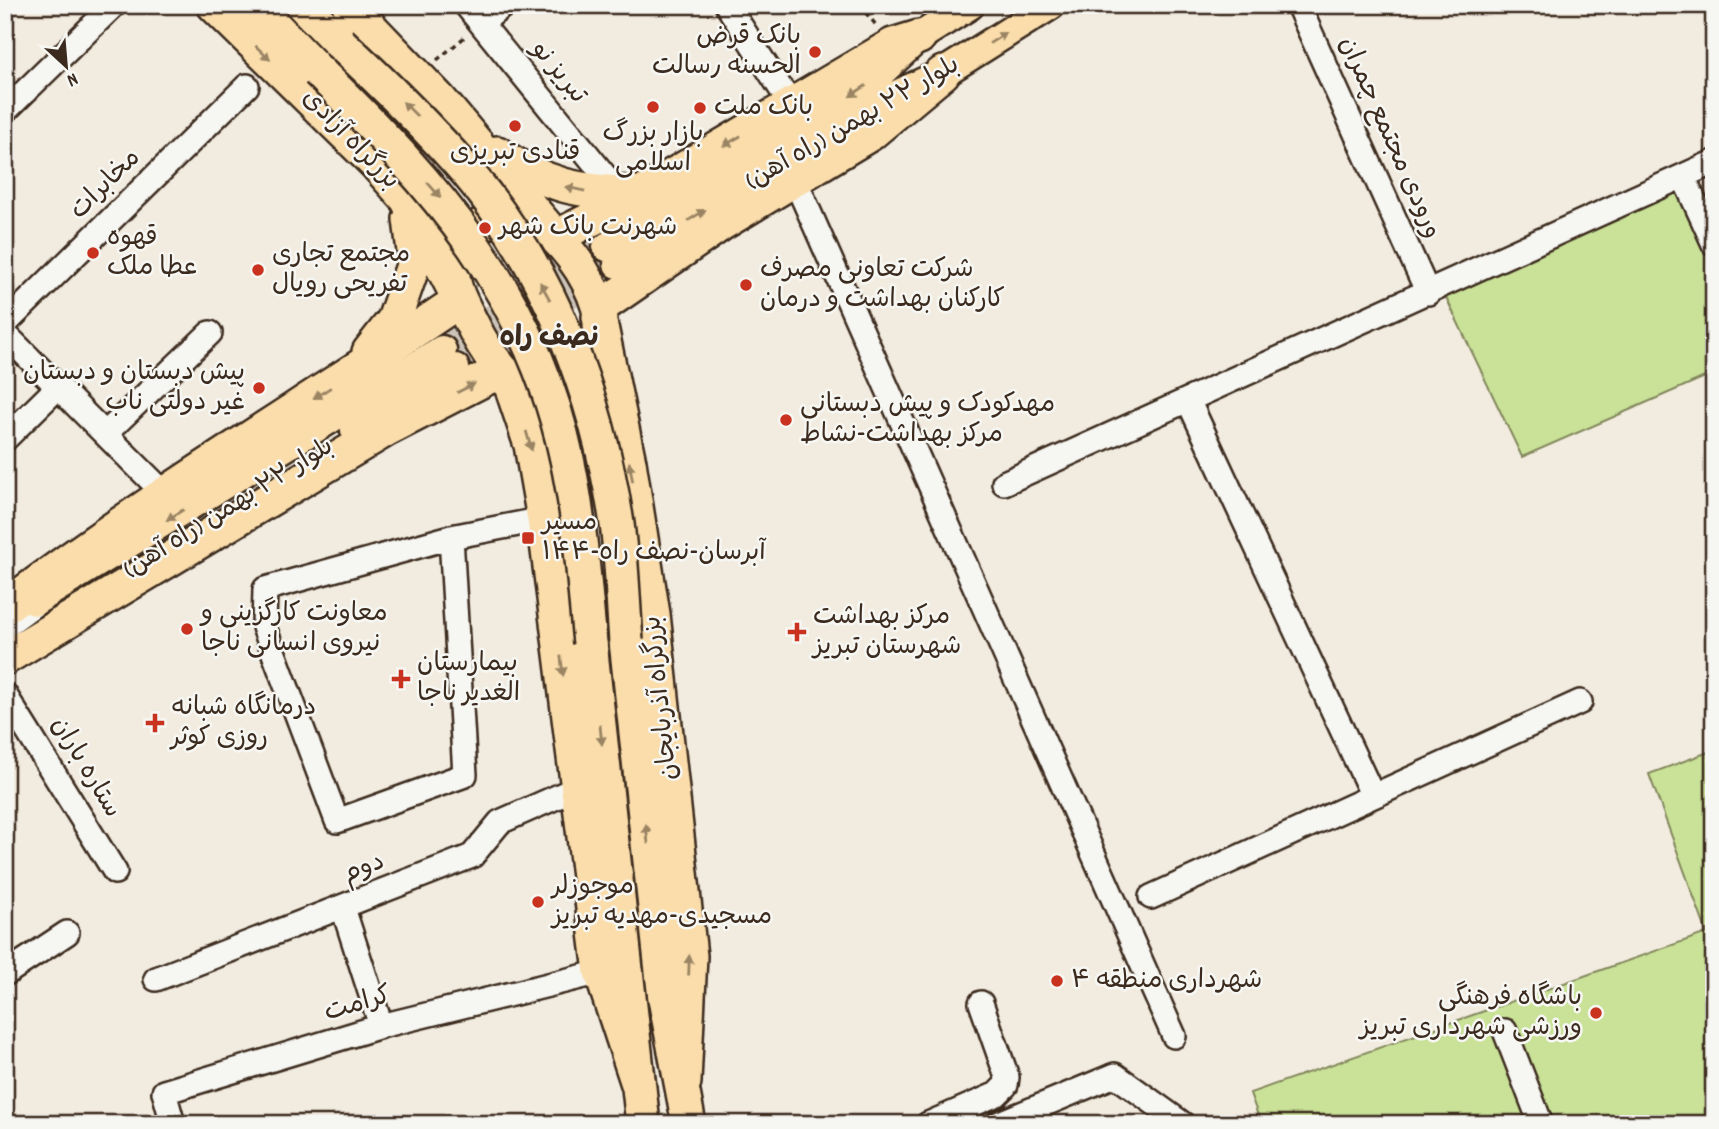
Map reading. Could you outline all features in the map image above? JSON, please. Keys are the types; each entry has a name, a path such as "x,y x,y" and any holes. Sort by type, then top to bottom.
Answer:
{"highway":[{"name":"بزرگراه آزادی","path":"214,5 310,81"},
{"name":"بزرگراه آزادی","path":"254,5 310,81 407,199 459,298"},
{"name":"بزرگراه آذربایجان","path":"303,5 413,112 468,173 513,234 550,298 580,370 602,447 617,525 626,641 665,999 684,1082 689,1124"},
{"path":"310,81 332,88 353,76 367,52 360,16"},
{"path":"360,16 471,135 554,236 582,272 599,313 600,346 593,370 571,388 545,394 522,388 504,374"},
{"path":"554,236 643,193 892,45 919,37"},
{"path":"599,313 721,224 870,134 943,73"},
{"path":"310,81 387,138 441,198 483,256 517,316 547,388 567,457 580,534 643,1124"},
{"path":"471,135 525,172 568,189 643,193"},
{"path":"353,373 394,320 415,260 407,199"},
{"path":"554,236 529,217 506,215 480,223 461,243 453,268 459,298 478,337 504,374 531,445 544,519 601,972 638,1084"},
{"path":"5,607 164,493 353,373 459,298"},
{"name":"بزرگراه آذربایجان","path":"599,313 638,508 653,614 690,956 684,1082"},
{"path":"5,656 387,429 504,374"},
{"path":"556,621 575,600 604,590 632,596 653,614"}],"main road":[{"name":"بلوار ۲۲ بهمن (راه آهن)","path":"970,5 919,37 864,88 613,256 873,106 943,73 1042,10"},
{"name":"بلوار ۲۲ بهمن (راه آهن)","path":"5,618 70,594 448,359"},
{"name":"بلوار ۲۲ بهمن (راه آهن)","path":"5,656 70,594"}],"street":[{"path":"5,111 114,5"},
{"name":"تبریز نو","path":"467,5 605,176"},
{"path":"481,23 504,5"},
{"path":"727,5 792,106"},
{"name":"ورودی مجتمع چمران","path":"1298,5 1428,293"},
{"name":"مخابرات","path":"5,324 247,86"},
{"path":"1004,483 1714,162"},
{"path":"1683,176 1714,244"},
{"path":"795,180 1174,1036"},
{"path":"105,434 210,333"},
{"path":"5,334 164,493"},
{"path":"5,439 58,387"},
{"path":"1188,400 1372,794"},
{"path":"451,537 465,775 337,821 264,627 265,589 451,537 544,519"},
{"path":"5,626 70,594"},
{"path":"5,642 70,594"},
{"name":"ستاره باران","path":"5,695 115,872"},
{"path":"1151,897 1372,794 1580,702"},
{"name":"دوم","path":"156,979 472,856 500,822 577,788"},
{"path":"343,908 381,1026"},
{"path":"5,974 67,933"},
{"name":"کرامت","path":"173,1124 164,1092 381,1026 601,972"},
{"path":"928,1124 988,1099 1002,1092 1006,1085 1007,1077 981,1003"},
{"path":"1505,1031 1541,1124"},
{"path":"997,1124 1046,1115 1115,1075 1184,1124"}],"path":[{"path":"418,76 481,23"}],"green space":[{"path":"1678,179 1714,255 1714,373 1522,457 1441,287"},
{"name":"باشگاه فرهنگی ورزشی شهرداری تبریز","path":"1714,750 1714,1124 1261,1124 1250,1093 1707,933 1649,774"}],"tunnel":[{"path":"442,350 607,247"},
{"path":"455,368 618,264"}],"place":[{"name":"بانک قرض الحسنه رسالت","path":"815,52"},
{"name":"بازار بزرگ اسلامی","path":"653,107"},
{"name":"بانک ملت","path":"700,108"},
{"name":"قنادی تبریزی","path":"515,126"},
{"name":"شهرنت بانک شهر","path":"485,228"},
{"name":"قهوه عطا ملک","path":"93,253"},
{"name":"مجتمع تجاری تفریحی رویال","path":"258,270"},
{"name":"شرکت تعاونی مصرف کارکنان بهداشت و درمان","path":"746,285"},
{"name":"پیش دبستان و دبستان غیر دولتی ناب","path":"259,388"},
{"name":"مهدکودک و پیش دبستانی مرکز بهداشت-نشاط","path":"786,420"},
{"name":"مسیر ۱۴۴-آبرسان-نصف راه","path":"528,538"},
{"name":"معاونت کارگزینی و نیروی انسانی ناجا","path":"187,629"},
{"name":"مرکز بهداشت شهرستان تبریز","path":"797,632"},
{"name":"بیمارستان الغدیر ناجا","path":"401,679"},
{"name":"درمانگاه شبانه روزی کوثر","path":"155,723"},
{"name":"موجوزلر مسجیدی-مهدیه تبریز","path":"538,902"},
{"name":"شهرداری منطقه ۴","path":"1057,981"},
{"name":"باشگاه فرهنگی ورزشی شهرداری تبریز","path":"1596,1013"}],"district":[{"name":"نصف راه","path":"549,340"}]}
